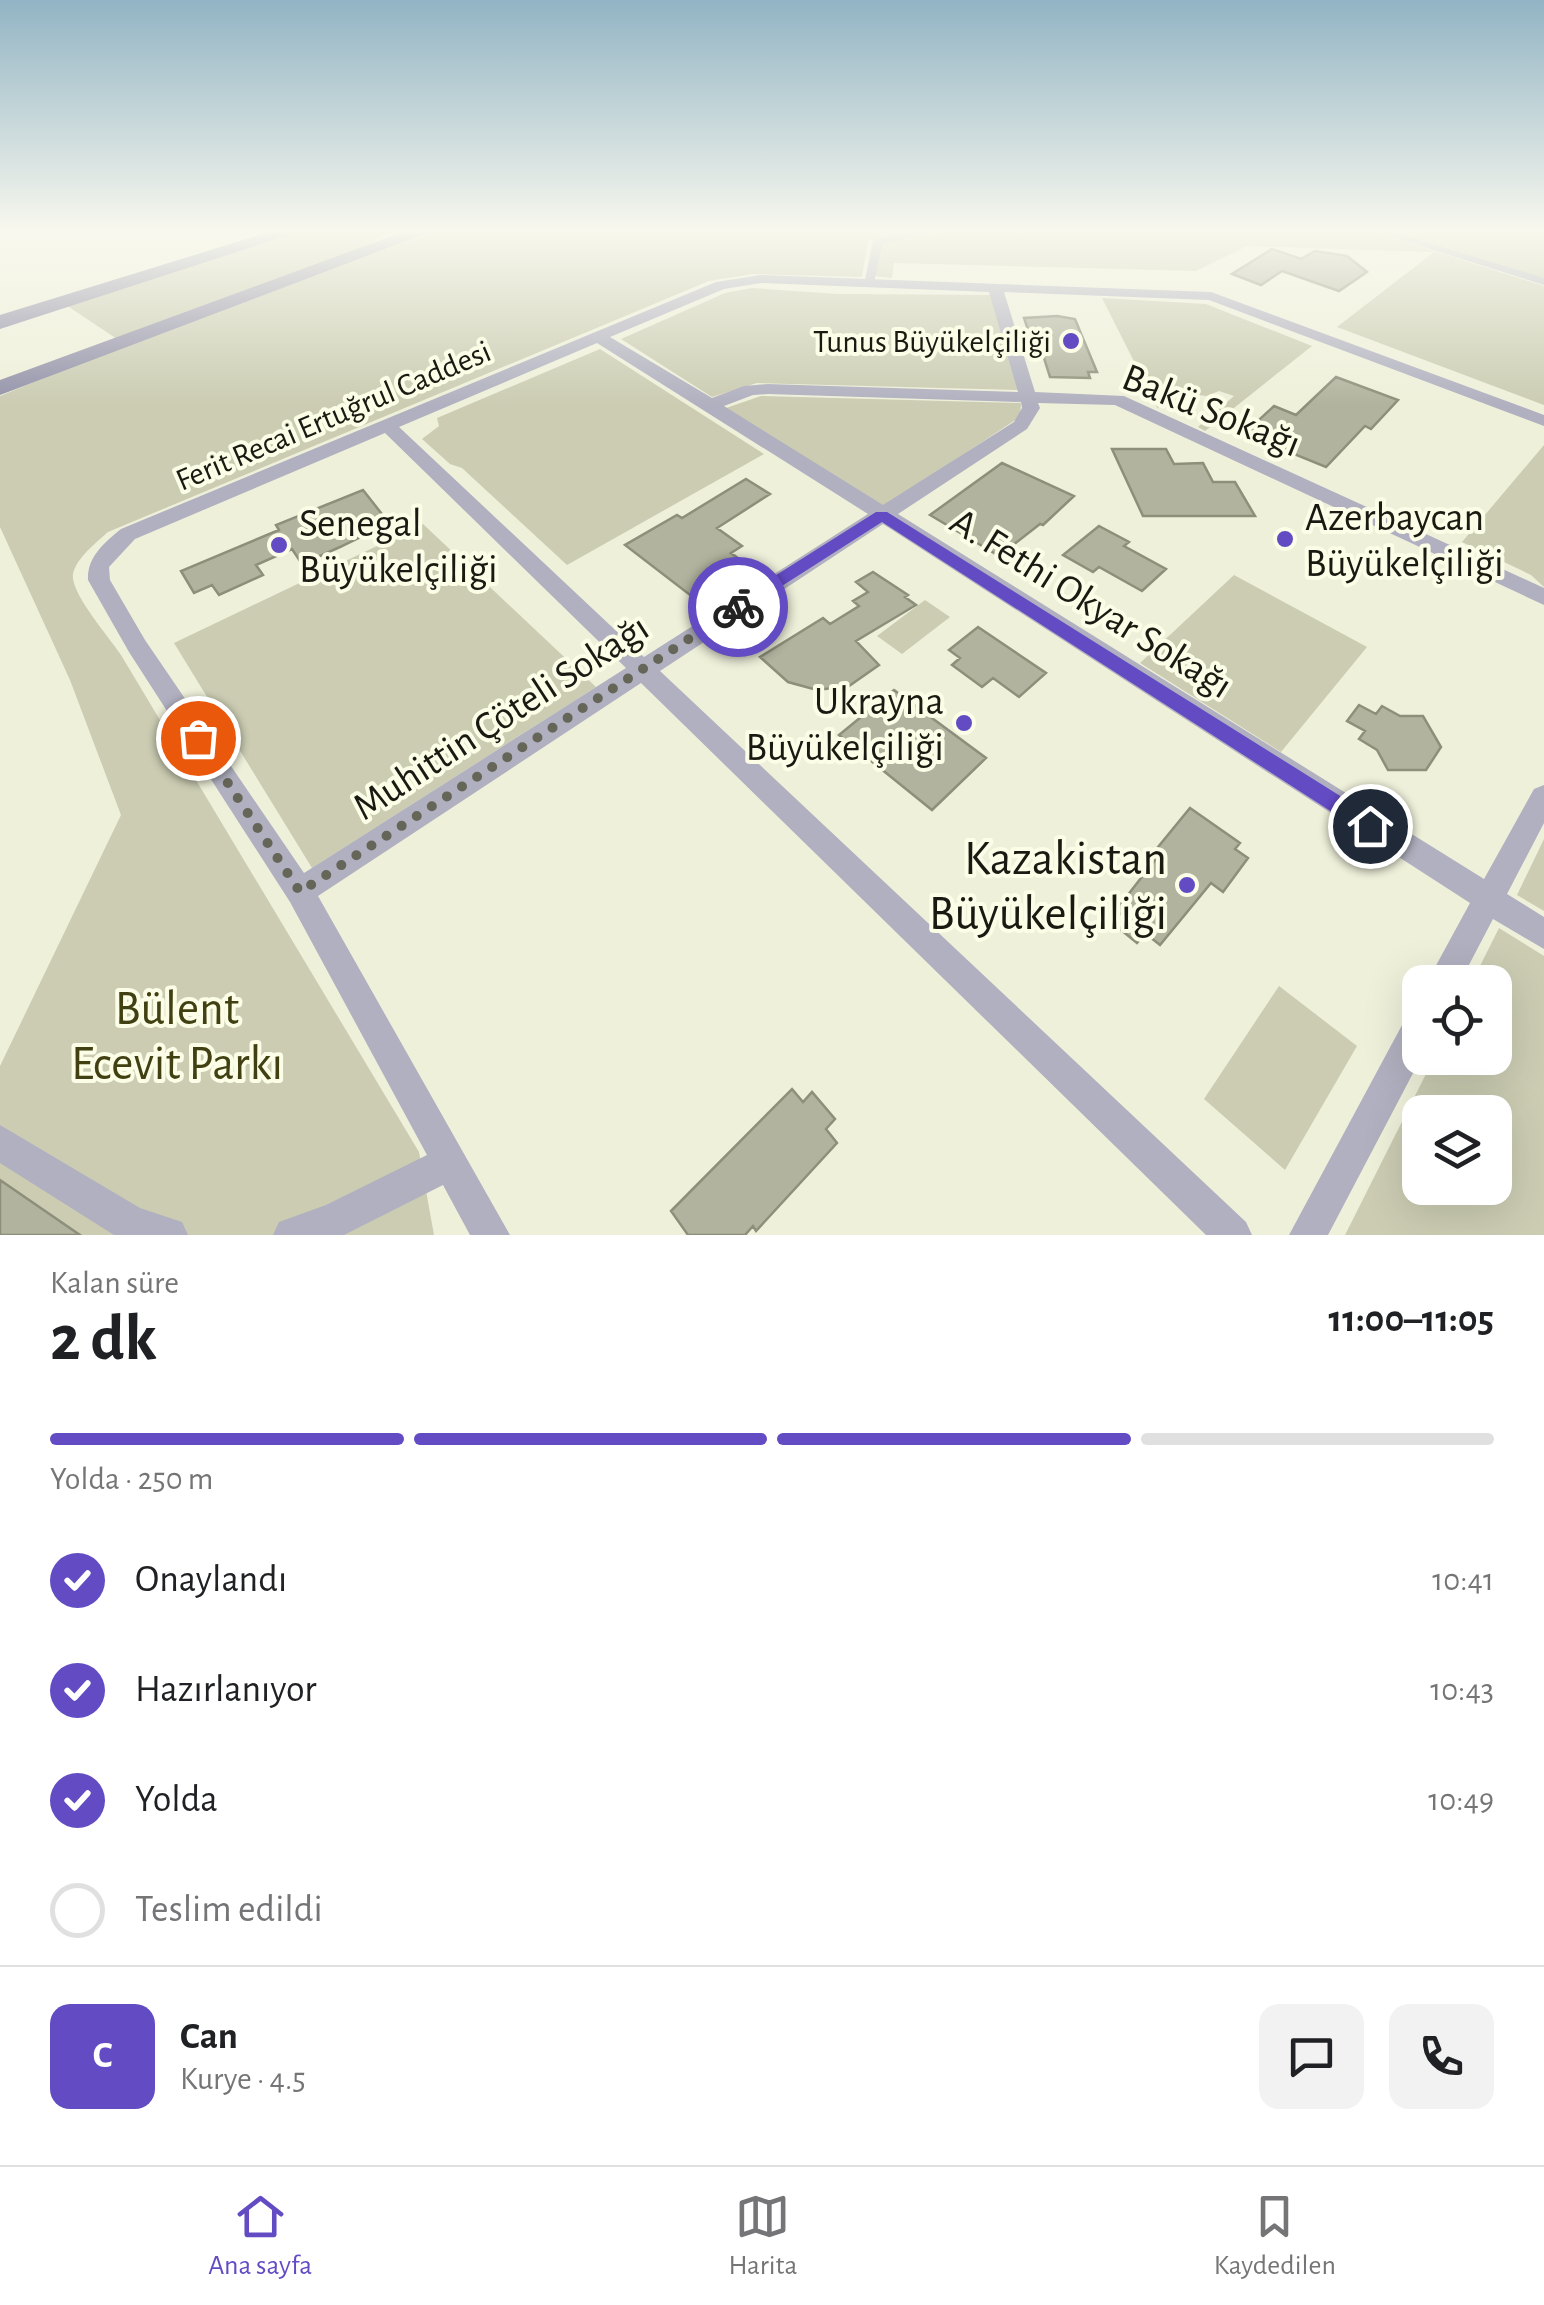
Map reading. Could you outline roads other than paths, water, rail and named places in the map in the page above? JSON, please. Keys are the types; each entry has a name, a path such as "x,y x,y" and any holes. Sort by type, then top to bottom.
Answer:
{"main road":[{"path":"0,322 104,290"},
{"path":"0,388 265,290"}],"street":[{"name":"Ferit Recai Ertuğrul Caddesi","path":"300,892 136,646 99,580 98,566 128,534 715,290"},
{"path":"995,290 1029,396"},
{"name":"Ferit Recai Ertuğrul Caddesi","path":"1098,290 1194,293 1226,299 1544,421"},
{"name":"A. Fethi Okyar Sokağı","path":"597,336 712,405 1544,934"},
{"name":"Bakü Sokağı","path":"712,405 750,390 768,389 1118,400 1544,596"},
{"name":"Muhittin Çöteli Sokağı","path":"300,892 1021,425 1032,408 1029,396"},
{"path":"388,426 1233,1235"},
{"path":"1452,965 1544,797"},
{"path":"300,892 492,1235"},
{"path":"1308,1235 1402,1060"},
{"path":"0,1143 132,1226 168,1235"},
{"path":"292,1235 333,1221 451,1162"}],"place":[{"name":"Tunus Büyükelçiliği","path":"1071,341"},
{"name":"Azerbaycan Büyükelçiliği","path":"1285,539"},
{"name":"Senegal Büyükelçiliği","path":"279,545"},
{"name":"Ukrayna Büyükelçiliği","path":"964,723"},
{"name":"Kazakistan Büyükelçiliği","path":"1187,885"}],"park label":[{"name":"Bülent Ecevit Parkı","path":"177,1034"}]}
